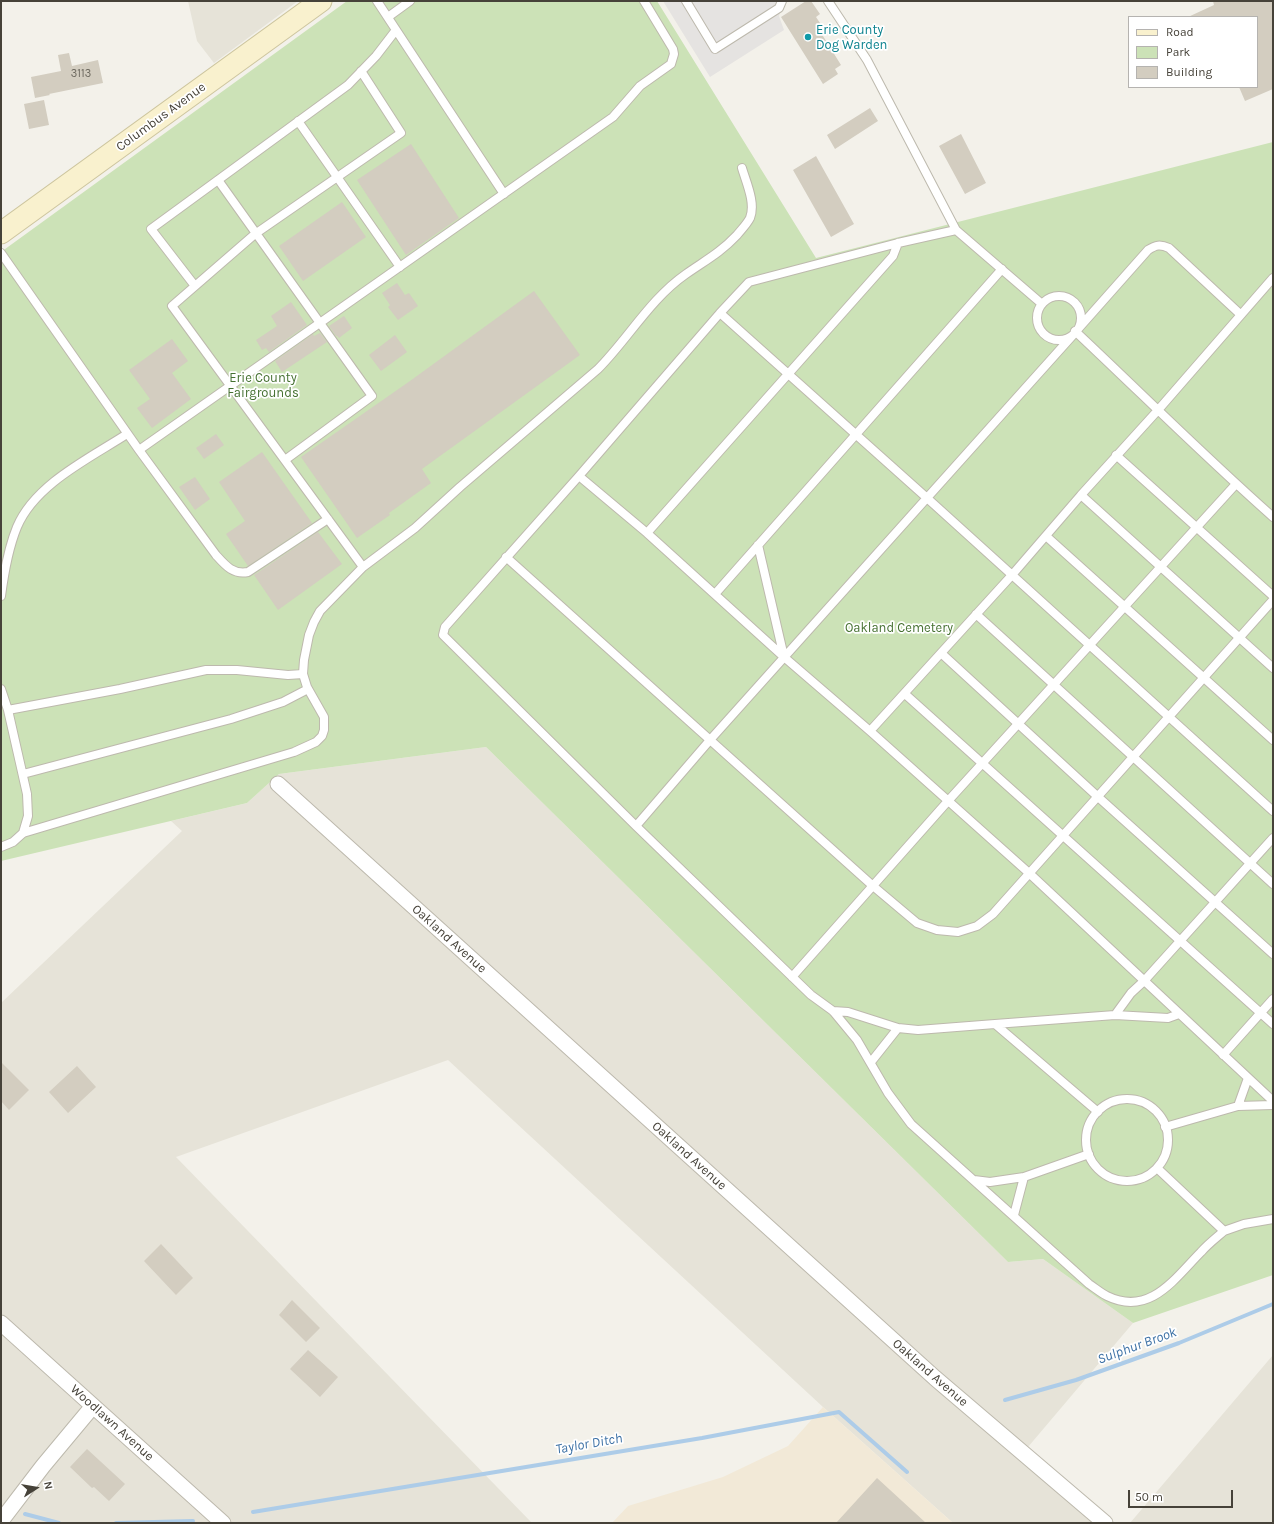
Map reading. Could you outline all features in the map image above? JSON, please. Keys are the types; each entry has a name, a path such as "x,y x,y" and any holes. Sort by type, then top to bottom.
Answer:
{"main road":[{"name":"Columbus Avenue","path":"1,233 321,1"}],"street":[{"name":"Oakland Avenue","path":"278,784 935,1378 1105,1523"},
{"name":"Woodlawn Avenue","path":"1,1323 223,1523"},
{"path":"1,1521 43,1466 94,1406"}],"lane":[{"path":"377,1 504,194"},
{"path":"388,17 410,1"},
{"path":"139,450 613,117 640,86 671,64 674,54 673,49 644,1"},
{"path":"686,1 715,49 779,8 782,1"},
{"path":"828,1 867,60 956,230 1042,304"},
{"path":"195,286 152,229 348,85 376,56 396,30"},
{"path":"361,71 401,132 255,234 172,306 363,567"},
{"path":"298,121 400,267"},
{"path":"1,847 13,842 23,833 287,754 316,742 322,736 325,723 322,710 308,689 303,674 304,660 314,622 320,611 363,567 415,528 460,487 598,370 612,355 632,327 667,290 681,278 724,248 747,223 752,212 742,168"},
{"path":"218,180 255,234 372,396 285,460"},
{"path":"956,230 898,243 749,282 720,313 579,476 445,627 443,635 636,826 792,977 811,995 833,1011 857,1040 888,1093 911,1124 1089,1284 1107,1296 1126,1302 1140,1302 1156,1295 1171,1284 1202,1250 1224,1231 1244,1224 1273,1219"},
{"path":"646,533 893,256 898,243"},
{"path":"636,826 710,740 1148,250 1155,246 1162,245 1168,248 1240,314"},
{"path":"1,252 127,434 216,555 229,569 235,572 248,572 328,519"},
{"path":"715,594 1002,269"},
{"path":"870,731 1012,575 1273,278"},
{"path":"1060,296 1073,301 1078,307 1080,314 1080,322 1075,332 1067,338 1059,340 1052,339 1045,335 1041,330 1037,317 1042,304 1047,300 1060,296"},
{"path":"720,313 1273,811"},
{"path":"1075,332 1273,517"},
{"path":"1,596 7,559 13,537 17,526 34,500 58,478 127,434"},
{"path":"1116,455 1273,596"},
{"path":"579,476 646,533 1029,873 1273,1100"},
{"path":"792,977 948,801 1236,484"},
{"path":"1081,495 1273,668"},
{"path":"1046,536 1273,740"},
{"path":"758,544 784,657"},
{"path":"506,557 873,886 917,923 937,930 958,932 977,926 993,914 1273,600"},
{"path":"976,614 1273,884"},
{"path":"941,653 1273,954"},
{"path":"8,710 120,689 206,670 237,670 303,674"},
{"path":"1,689 8,710 27,794 28,816 23,833"},
{"path":"23,774 231,719 283,702 308,689"},
{"path":"904,694 1063,834 1273,1024"},
{"path":"1115,1015 1131,993 1144,981 1273,838"},
{"path":"1223,1055 1273,999"},
{"path":"833,1011 848,1012 898,1028 918,1030 1115,1015 1168,1018 1179,1014"},
{"path":"995,1024 1098,1112"},
{"path":"871,1062 898,1028"},
{"path":"1238,1106 1248,1078"},
{"path":"1126,1099 1139,1101 1151,1107 1161,1117 1168,1143 1164,1157 1157,1168 1146,1177 1133,1181 1119,1180 1106,1176 1096,1167 1089,1154 1086,1143 1087,1130 1092,1118 1098,1112 1101,1108 1113,1102 1126,1099"},
{"path":"1165,1128 1238,1106 1273,1105"},
{"path":"974,1180 990,1182 1024,1177 1089,1154"},
{"path":"1157,1168 1224,1231"},
{"path":"1014,1215 1024,1177"}],"shaded area":[{"path":"188,1 298,1 214,63 197,41"},
{"path":"663,1 784,1 779,16 784,30 710,77"},
{"path":"486,747 1008,1262 1043,1259 1133,1323 1028,1447 1112,1523 953,1523 823,1407 448,1060 176,1157 532,1523 1,1523 1,1003 182,831 171,821 247,803 279,774"},
{"path":"1273,1355 1273,1523 1130,1523"},
{"path":"823,1407 953,1523 612,1523 628,1506 723,1477 788,1446"}],"green space":[{"name":"Oakland Cemetery","path":"347,1 657,1 816,258 1273,142 1273,1275 1133,1323 1043,1259 1008,1262 486,747 279,774 247,803 1,861 1,252"}],"building":[{"name":"Erie County Dog Warden","path":"806,1 811,1 820,14 816,17 822,26 818,28 841,65 835,69 838,74 823,84 781,17"},
{"path":"1213,1 1273,1 1273,89 1245,101 1239,88 1258,88 1258,16 1190,16 1214,5"},
{"path":"69,53 72,66 98,60 103,83 35,98 31,77 61,71 58,55"},
{"path":"44,100 49,125 29,129 24,104"},
{"path":"870,108 878,121 835,149 827,135"},
{"path":"961,134 986,183 965,194 939,146"},
{"path":"411,144 459,218 406,255 357,180"},
{"path":"816,156 854,224 831,237 793,170"},
{"path":"342,202 366,237 303,281 279,246"},
{"path":"397,283 405,295 409,293 418,306 398,320 388,307 390,305 382,293"},
{"path":"534,291 580,355 422,469 431,483 389,513 390,515 357,538 301,457 410,381"},
{"path":"291,302 307,325 269,352 266,348 262,350 256,340 277,326 271,316"},
{"path":"344,316 352,328 339,338 329,326"},
{"path":"320,333 327,342 282,372 275,361 313,334 314,336"},
{"path":"395,335 407,352 381,371 369,355"},
{"path":"172,339 188,361 172,373 191,399 152,428 137,408 150,399 129,370"},
{"path":"216,434 224,445 204,459 196,448"},
{"path":"262,452 312,523 248,566 226,534 245,521 219,482"},
{"path":"195,477 210,499 195,510 179,487"},
{"path":"318,532 342,564 278,610 254,575"},
{"path":"1,1062 29,1090 9,1110 1,1101"},
{"path":"77,1066 96,1087 68,1113 49,1092"},
{"path":"161,1244 193,1278 176,1295 144,1261"},
{"path":"292,1300 320,1328 306,1342 279,1315"},
{"path":"308,1350 338,1377 320,1397 290,1369"},
{"path":"87,1449 125,1484 109,1501 94,1487 92,1488 70,1467"},
{"path":"877,1478 926,1523 836,1523"}],"waterway":[{"name":"Sulphur Brook","path":"1005,1400 1076,1380 1179,1343 1273,1304"},
{"name":"Taylor Ditch","path":"253,1512 702,1438 839,1412 907,1472"},
{"name":"Taylor Ditch","path":"25,1514 59,1523"},
{"name":"Taylor Ditch","path":"116,1523 193,1521"}],"place":[{"name":"Erie County Dog Warden","path":"808,37"}],"park label":[{"name":"Erie County Fairgrounds","path":"263,386"}]}
